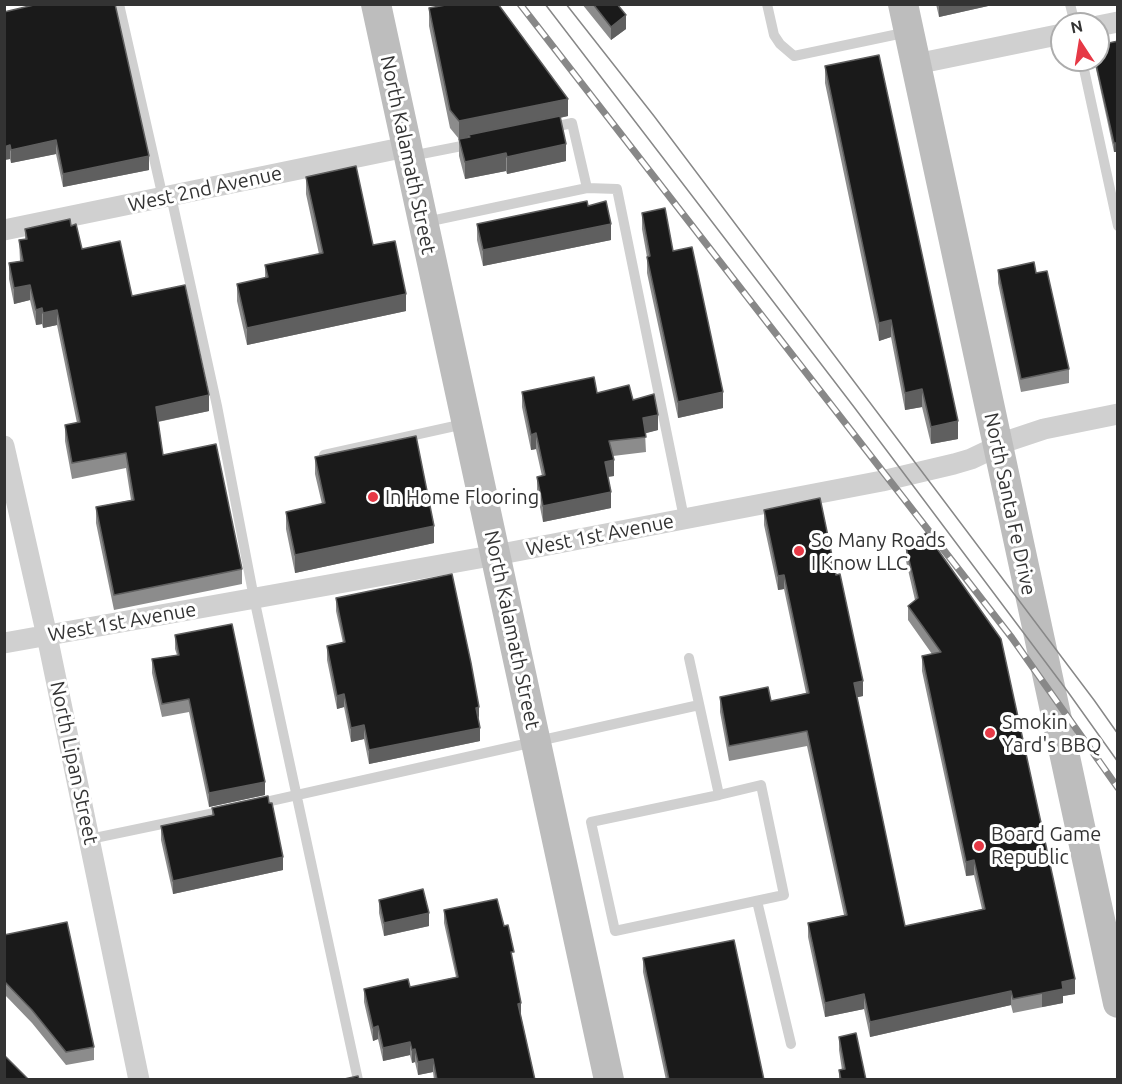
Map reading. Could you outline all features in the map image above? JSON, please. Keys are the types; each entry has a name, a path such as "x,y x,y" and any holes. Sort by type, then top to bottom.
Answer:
{"main road":[{"name":"North Kalamath Street","path":"376,4 609,1080"},
{"name":"North Santa Fe Drive","path":"906,18 1118,1003"}],"street":[{"path":"916,64 1050,36"},
{"name":"West 2nd Avenue","path":"4,230 407,152"},
{"name":"West 1st Avenue","path":"4,643 496,555 882,481 971,459 1011,440 1044,429 1118,414"},
{"name":"North Lipan Street","path":"4,446 47,636 139,1080"}],"lane":[{"path":"119,4 217,406 254,598 358,1080"},
{"path":"767,4 774,34 780,44 794,56 906,18"},
{"path":"1085,72 1118,226"},
{"path":"537,130 572,123 587,188"},
{"path":"407,152 478,142"},
{"path":"423,223 587,188 617,189 684,518"},
{"path":"324,455 467,423"},
{"path":"689,658 719,795"},
{"path":"251,805 699,705"},
{"path":"761,785 784,895 615,932 591,822 719,795 761,785"},
{"path":"90,839 239,808"},
{"path":"757,901 791,1044"}],"building":[{"path":"38,4 115,4 149,156 63,174 56,140 11,150 10,145 4,147 4,12"},
{"path":"451,4 498,4 568,99 459,121 450,110 429,8"},
{"path":"593,4 617,4 626,15 611,27"},
{"path":"1118,41 1118,144 1114,143 1098,72 1110,72 1110,43"},
{"path":"879,55 958,421 931,427 922,389 905,393 891,320 879,323 825,66"},
{"path":"560,116 566,144 507,157 506,153 465,162 459,139 470,137 468,135"},
{"path":"356,166 373,245 395,241 406,294 247,328 237,284 268,277 265,265 323,253 306,177"},
{"path":"587,201 588,206 606,201 611,224 483,250 477,224"},
{"path":"665,208 673,251 692,247 723,392 678,402 647,257 650,256 642,213"},
{"path":"70,219 71,226 76,224 82,249 120,241 132,296 185,285 209,395 156,407 163,455 216,444 242,569 114,595 96,507 134,500 126,453 72,463 65,425 80,422 57,310 43,313 42,308 36,310 30,285 14,288 9,263 23,261 19,240 27,239 25,229"},
{"path":"1034,262 1036,273 1047,271 1069,369 1021,379 998,270"},
{"path":"594,377 597,393 629,385 633,400 654,394 658,415 643,418 646,437 609,441 614,460 605,462 611,492 543,506 537,477 545,475 536,433 531,435 522,392"},
{"name":"In Home Flooring","path":"416,436 434,526 295,555 286,512 325,503 315,457"},
{"path":"820,498 836,575 840,574 863,681 854,683 905,926 985,909 974,860 966,862 922,656 941,652 908,606 918,598 906,547 926,533 1001,639 1075,979 1062,982 1063,989 1013,999 1011,991 870,1022 864,994 825,1003 808,923 847,915 807,731 729,746 720,697 768,687 771,701 809,693 784,575 778,576 764,510"},
{"path":"452,574 479,707 476,708 480,728 369,750 364,725 351,728 344,694 337,696 327,646 345,642 336,598"},
{"path":"232,624 265,782 209,793 189,699 162,704 152,659 179,655 175,635"},
{"path":"268,796 269,803 272,803 283,857 173,881 161,826 214,815 212,808"},
{"path":"423,889 429,913 384,923 379,900"},
{"path":"497,899 504,926 508,925 514,952 511,952 521,1003 518,1004 535,1080 437,1080 433,1059 418,1062 415,1049 412,1050 410,1042 383,1048 378,1026 373,1028 364,989 408,979 410,987 458,977 444,910"},
{"path":"67,922 94,1047 66,1052 32,1010 4,981 4,935"},
{"path":"734,940 764,1080 669,1080 643,958"},
{"path":"856,1033 866,1080 841,1080 839,1070 845,1069 839,1037"},
{"path":"4,1055 29,1080 4,1080"},
{"path":"358,1076 359,1080 340,1080"}],"tram line":[{"path":"545,4 854,407 1118,762"},
{"path":"566,4 654,116 1118,734"}],"railway":[{"path":"520,4 1012,638 1118,788"}],"place":[{"name":"In Home Flooring","path":"373,497"},
{"name":"So Many Roads I Know LLC","path":"799,551"},
{"name":"Smokin Yard's BBQ","path":"990,733"},
{"name":"Board Game Republic","path":"979,846"}]}
